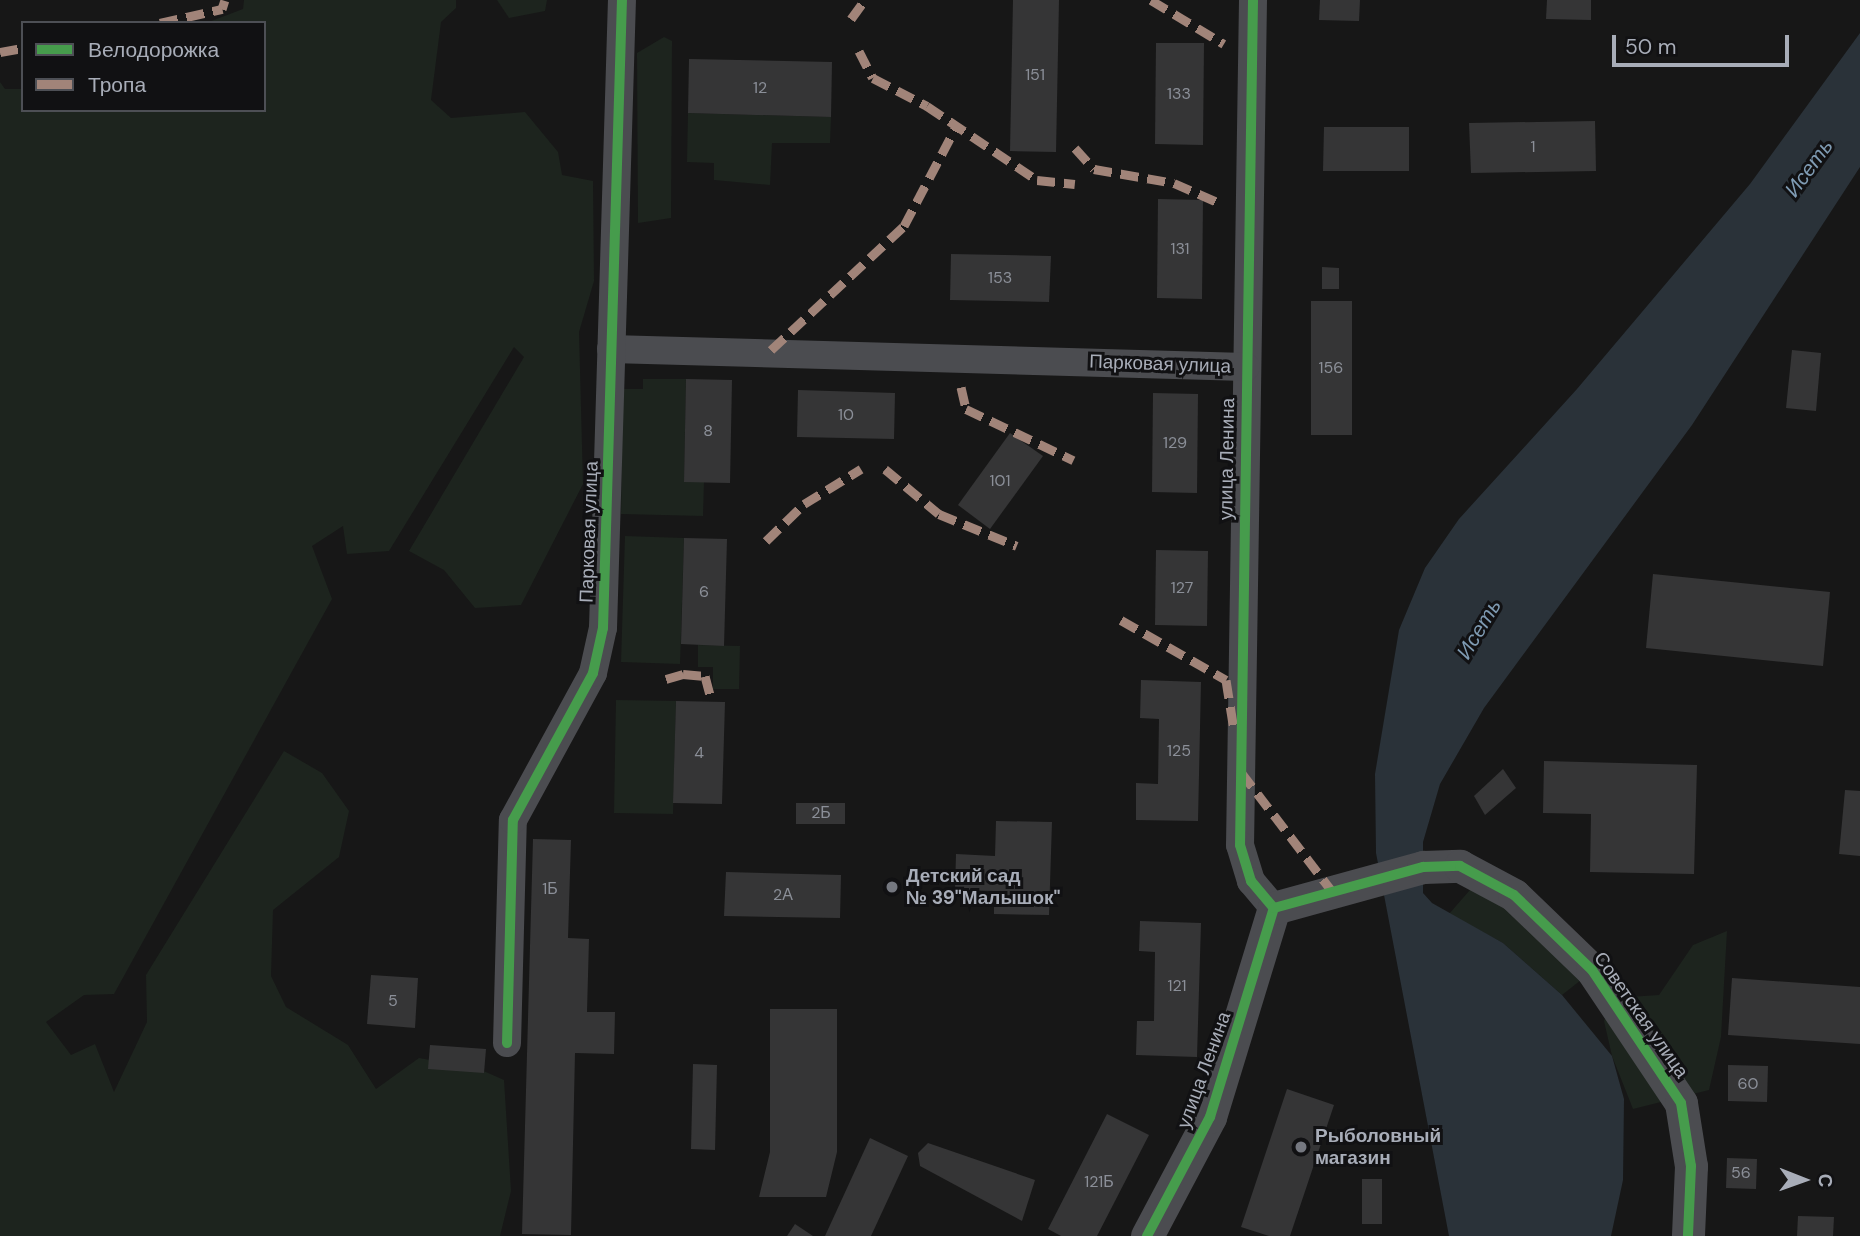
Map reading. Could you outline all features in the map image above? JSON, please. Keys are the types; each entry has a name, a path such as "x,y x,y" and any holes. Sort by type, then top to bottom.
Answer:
{"street":[{"name":"Парковая улица","path":"507,1043 513,820 593,673 603,628 622,0"},
{"name":"улица Ленина","path":"1147,1236 1210,1117 1275,908 1251,881 1240,845 1253,0"},
{"name":"Парковая улица","path":"611,349 1246,367"},
{"name":"Советская улица","path":"1275,908 1423,867 1460,866 1514,895 1592,970 1681,1103 1691,1166 1688,1236"}],"shaded area":[{"path":"244,0 456,0 456,8 441,22 431,100 451,118 525,112 558,152 562,175 593,181 594,281 579,332 583,484 521,605 475,608 444,570 409,551 524,357 514,347 389,551 347,554 343,526 312,546 332,599 114,994 84,995 46,1022 71,1055 95,1044 114,1092 147,1022 146,975 284,751 322,773 349,811 339,857 273,910 271,976 286,1007 348,1045 376,1089 419,1058 479,1069 504,1080 511,1191 500,1236 0,1236 0,82 5,89 21,89 21,112 266,112 266,21 211,21 243,9"},
{"path":"497,0 547,0 545,11 509,18"},
{"path":"664,37 672,41 671,218 638,223 637,53"},
{"path":"688,113 831,117 830,143 772,143 770,185 714,180 714,163 687,162"},
{"path":"643,379 686,379 684,482 704,482 703,516 621,514 623,389 643,389"},
{"path":"625,536 684,538 680,664 621,662"},
{"path":"698,645 740,646 739,689 713,689 713,667 698,667"},
{"path":"616,700 676,701 673,814 614,813"},
{"path":"1476,883 1581,954 1581,980 1562,995 1503,943 1449,914"},
{"path":"1727,931 1721,1037 1709,1090 1633,1109 1612,1056 1604,1021 1613,998 1659,995 1693,945"}],"water":[{"name":"Исеть","path":"1860,33 1860,167 1692,425 1484,708 1440,784 1423,842 1423,893 1432,903 1503,943 1562,995 1612,1056 1624,1099 1623,1180 1611,1236 1449,1236 1376,853 1375,774 1399,630 1425,568 1459,519 1577,389 1750,184"}],"building":[{"path":"1013,0 1059,0 1056,152 1010,151"},
{"path":"1320,0 1360,0 1359,21 1319,20"},
{"path":"1547,0 1591,0 1591,20 1546,19"},
{"path":"1156,43 1204,43 1203,145 1155,144"},
{"path":"689,59 832,62 831,117 688,113"},
{"path":"1595,121 1596,171 1471,173 1469,123"},
{"path":"1324,127 1409,127 1409,171 1323,171"},
{"path":"1158,199 1203,200 1202,299 1157,298"},
{"path":"951,254 1051,256 1049,302 950,300"},
{"path":"1322,267 1339,268 1339,289 1322,289"},
{"path":"1311,301 1352,301 1352,435 1311,435"},
{"path":"1792,350 1821,353 1816,411 1786,408"},
{"path":"686,379 732,380 730,483 684,482"},
{"path":"798,390 895,393 894,439 797,437"},
{"path":"1153,393 1198,394 1197,493 1152,492"},
{"path":"1010,433 1043,456 990,529 958,505"},
{"path":"684,538 727,539 724,646 681,644"},
{"path":"1156,550 1208,551 1207,626 1155,625"},
{"path":"1653,574 1830,592 1823,666 1646,648"},
{"path":"1141,680 1201,682 1198,821 1136,820 1136,783 1158,784 1159,719 1140,718"},
{"path":"676,701 725,702 722,804 673,803"},
{"path":"1544,761 1697,765 1694,874 1590,872 1591,814 1543,813"},
{"path":"1503,769 1516,788 1485,815 1474,796"},
{"path":"1845,790 1860,791 1860,856 1839,854"},
{"path":"796,803 845,803 845,824 796,824"},
{"path":"996,821 1052,822 1049,915 994,914 994,891 955,890 956,854 995,856"},
{"path":"533,839 571,840 568,938 589,939 587,1012 615,1012 614,1054 575,1053 571,1235 522,1234"},
{"path":"726,872 841,875 840,918 724,916"},
{"path":"1140,921 1201,923 1197,1057 1136,1055 1137,1021 1154,1021 1155,952 1139,951"},
{"path":"371,975 418,978 415,1028 367,1024"},
{"path":"1732,978 1860,987 1860,1044 1728,1035"},
{"path":"770,1009 837,1009 837,1152 826,1197 759,1197 770,1152"},
{"path":"430,1045 486,1049 484,1073 428,1069"},
{"path":"693,1064 717,1065 715,1150 691,1149"},
{"path":"1728,1065 1768,1066 1767,1102 1728,1101"},
{"path":"1287,1089 1334,1105 1290,1236 1269,1236 1241,1227"},
{"path":"1107,1114 1149,1135 1097,1236 1061,1236 1048,1229"},
{"path":"870,1138 908,1156 871,1236 825,1236"},
{"path":"928,1143 1035,1180 1022,1221 920,1166 918,1153"},
{"path":"1727,1158 1757,1159 1756,1189 1726,1188"},
{"path":"1362,1179 1382,1179 1382,1224 1362,1224"},
{"path":"1798,1216 1834,1217 1833,1236 1797,1236"},
{"path":"795,1224 813,1236 787,1236"}],"marked path":[{"path":"169,21 222,9 225,0"},
{"path":"851,19 865,0"},
{"path":"1151,0 1224,44"},
{"path":"0,52 21,48"},
{"path":"859,51 873,78 927,106 1037,180 1075,184"},
{"path":"771,350 904,226 955,129"},
{"path":"1075,148 1094,169 1174,183 1222,204"},
{"path":"961,387 966,409 1073,460"},
{"path":"766,541 804,504 861,469"},
{"path":"885,469 939,514 1017,546"},
{"path":"1121,620 1226,680 1234,730"},
{"path":"666,679 683,674 705,676 710,695"},
{"path":"1241,772 1332,891"}],"cycle path":[{"path":"507,1043 513,820 593,673 603,628 622,0"},
{"path":"1253,0 1240,845 1251,881 1274,908"},
{"path":"1147,1236 1210,1117 1274,908 1423,867 1460,866 1514,895 1592,970 1681,1103 1691,1166 1688,1236"}],"place":[{"name":"Детский сад № 39\"Малышок\"","path":"892,887"},
{"name":"Рыболовный магазин","path":"1301,1147"}]}
